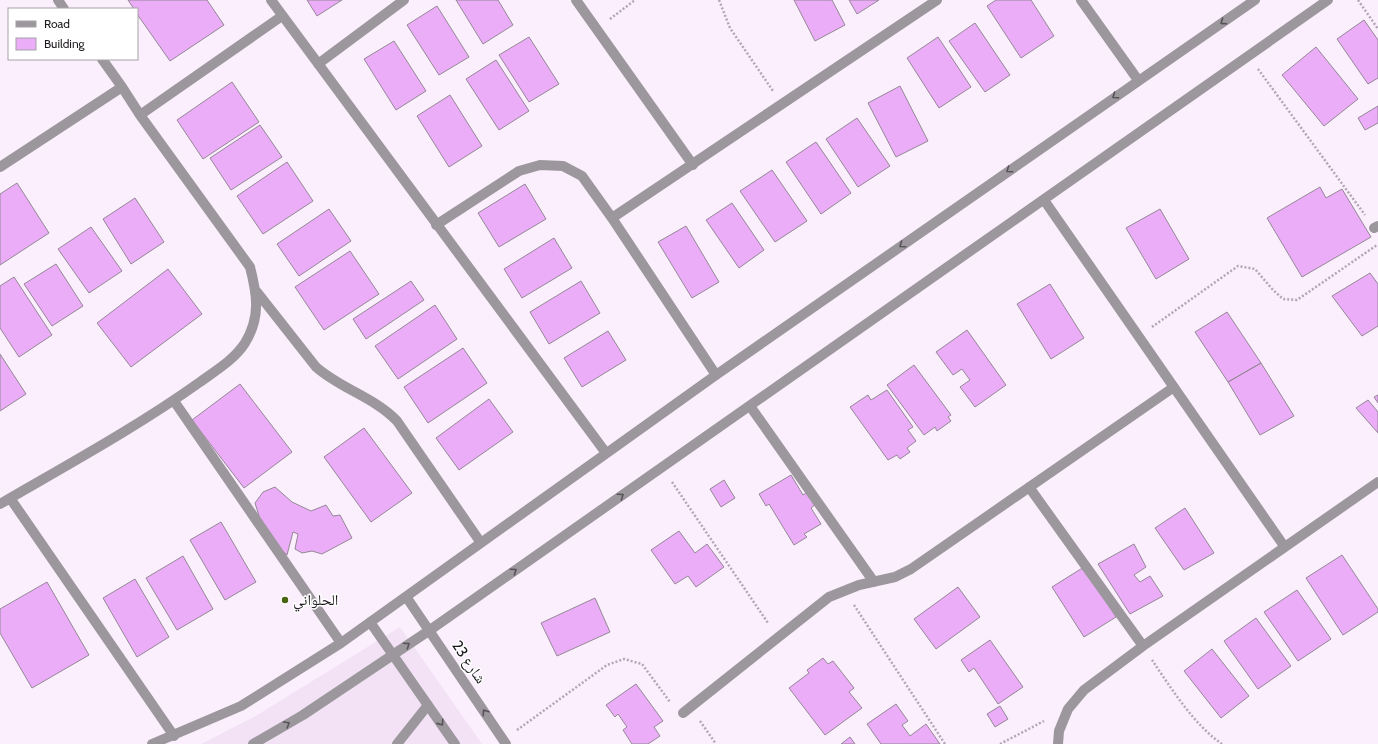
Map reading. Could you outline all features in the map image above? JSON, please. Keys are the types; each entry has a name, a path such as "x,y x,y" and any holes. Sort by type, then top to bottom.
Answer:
{"street":[{"path":"271,0 606,453"},
{"path":"318,64 404,0"},
{"path":"576,0 693,165"},
{"path":"612,218 937,0"},
{"path":"1081,0 1138,80"},
{"path":"152,744 174,736 241,706 341,643 716,375 1255,0"},
{"path":"253,744 303,715 430,630 1328,0"},
{"path":"140,115 282,16"},
{"path":"0,504 174,400 227,363 245,343 255,318 257,292 250,267 140,115 103,60"},
{"path":"0,167 122,87"},
{"path":"436,225 519,171 540,164 562,166 582,176 612,218 716,375"},
{"path":"1044,200 1284,546"},
{"path":"257,292 316,367 335,381 373,401 386,410 397,421 481,543"},
{"path":"683,713 816,605 844,590 895,577 911,569 1174,387"},
{"path":"174,400 341,643"},
{"path":"750,406 874,582"},
{"path":"1058,744 1059,732 1068,709 1084,690 1143,646 1284,546 1378,482"},
{"path":"1030,487 1143,646"},
{"path":"10,498 174,736"},
{"name":"شارع 23","path":"406,598 430,630 505,742"},
{"path":"370,622 456,744"},
{"path":"397,744 428,705"}],"path":[{"path":"597,30 635,0"},
{"path":"719,0 730,28 782,104"},
{"path":"1358,0 1378,29"},
{"path":"1248,57 1376,227"},
{"path":"1138,336 1238,266 1255,269 1283,299 1297,300 1378,244"},
{"path":"662,467 778,637"},
{"path":"844,590 945,744"},
{"path":"1143,646 1174,692 1210,736 1222,744"},
{"path":"505,742 607,665 624,659 642,664 672,704 683,713 698,718 716,744"},
{"path":"1000,744 1068,709"}],"shaded area":[{"path":"400,627 482,744 201,744 254,717"}],"building":[{"path":"128,0 207,0 224,25 170,61 138,15 138,8 133,8"},
{"path":"307,0 342,0 317,16"},
{"path":"456,0 498,0 513,25 483,44"},
{"path":"794,0 832,0 845,25 815,41"},
{"path":"849,0 879,0 857,14"},
{"path":"996,0 1031,0 1054,36 1021,58 987,6"},
{"path":"437,6 469,57 439,75 407,25"},
{"path":"1364,20 1378,40 1378,78 1368,84 1337,39"},
{"path":"975,23 1010,75 985,92 949,41"},
{"path":"529,37 559,84 529,102 499,55"},
{"path":"938,37 971,87 939,108 907,58"},
{"path":"394,41 426,91 396,110 364,59"},
{"path":"1316,47 1358,99 1324,126 1282,75"},
{"path":"496,60 529,111 499,130 466,79"},
{"path":"232,82 259,122 203,159 177,120"},
{"path":"900,86 928,141 896,157 868,103"},
{"path":"450,95 482,146 449,167 417,116"},
{"path":"1378,106 1378,123 1365,130 1358,118"},
{"path":"857,118 890,166 858,187 826,139"},
{"path":"260,125 282,157 231,190 210,158"},
{"path":"816,142 851,193 821,214 786,162"},
{"path":"287,162 313,201 263,234 237,196"},
{"path":"772,170 807,221 775,242 740,191"},
{"path":"17,183 49,233 0,265 0,194"},
{"path":"525,184 546,219 499,247 478,213"},
{"path":"1320,187 1326,198 1342,189 1371,237 1302,277 1267,218"},
{"path":"135,198 164,242 131,264 103,219"},
{"path":"732,203 764,250 739,268 706,220"},
{"path":"329,209 351,241 299,276 277,244"},
{"path":"1160,209 1189,259 1156,279 1126,228"},
{"path":"686,226 719,282 692,298 658,242"},
{"path":"91,227 122,271 89,293 58,249"},
{"path":"554,238 572,268 522,298 504,269"},
{"path":"350,251 379,294 324,330 295,287"},
{"path":"56,264 83,306 52,326 24,284"},
{"path":"168,269 202,314 131,367 97,323"},
{"path":"1370,273 1378,284 1378,326 1362,336 1332,296"},
{"path":"14,277 52,335 19,357 0,328 0,286"},
{"path":"411,281 424,300 366,339 353,319"},
{"path":"581,281 600,313 549,344 530,312"},
{"path":"1050,284 1084,338 1051,359 1017,304"},
{"path":"435,305 457,339 398,379 375,346"},
{"path":"1227,312 1261,363 1228,382 1195,332"},
{"path":"967,330 1006,385 975,407 960,387 970,380 962,369 953,375 936,352"},
{"path":"608,331 626,360 582,387 564,358"},
{"path":"463,348 487,383 428,423 404,387"},
{"path":"0,354 26,394 0,411"},
{"path":"1261,363 1294,416 1260,435 1228,382"},
{"path":"914,365 951,415 948,417 951,421 937,431 935,427 924,435 887,385"},
{"path":"240,384 292,452 244,488 192,420"},
{"path":"887,390 913,427 908,430 916,441 907,448 910,452 900,459 897,455 888,460 850,407 868,395 871,400"},
{"path":"1378,395 1378,403 1374,397"},
{"path":"489,399 513,432 459,470 436,438"},
{"path":"1368,400 1378,412 1378,433 1356,408"},
{"path":"364,428 412,493 371,522 324,457"},
{"path":"791,475 803,495 809,491 816,504 811,508 821,524 804,534 807,537 794,545 769,504 766,506 759,494"},
{"path":"724,480 735,498 721,507 710,489"},
{"path":"275,487 292,502 311,511 326,505 333,516 340,515 352,538 322,554 312,551 302,553 295,549 298,534 293,532 287,555 272,541 260,519 255,503 263,492"},
{"path":"1185,508 1214,553 1184,570 1155,528"},
{"path":"221,522 256,582 225,600 190,540"},
{"path":"679,531 695,553 707,544 724,567 696,587 688,576 675,584 651,550"},
{"path":"1134,544 1146,567 1134,575 1140,582 1150,576 1163,596 1130,614 1098,564"},
{"path":"1342,555 1378,609 1378,612 1343,635 1306,578"},
{"path":"183,556 213,609 177,630 146,578"},
{"path":"1084,567 1116,617 1084,637 1052,587"},
{"path":"135,579 169,637 137,657 103,598"},
{"path":"47,582 89,655 32,688 0,633 0,609"},
{"path":"958,587 980,617 936,649 914,619"},
{"path":"1297,590 1331,639 1298,661 1264,612"},
{"path":"595,598 610,632 557,656 541,623"},
{"path":"1256,618 1291,666 1258,689 1224,641"},
{"path":"990,640 1023,687 998,704 974,668 969,672 961,660"},
{"path":"1212,649 1249,696 1221,718 1184,671"},
{"path":"823,658 828,664 833,661 854,688 849,692 862,708 825,735 789,688 809,673 807,670"},
{"path":"636,684 663,721 654,727 660,736 648,744 632,744 623,730 627,727 618,714 615,717 606,705"},
{"path":"896,704 908,721 902,725 910,736 926,724 940,744 881,744 867,724"},
{"path":"1000,706 1008,719 995,727 987,714"},
{"path":"850,737 855,744 841,744"}],"place":[{"name":"الحلواني","path":"285,600"}]}
